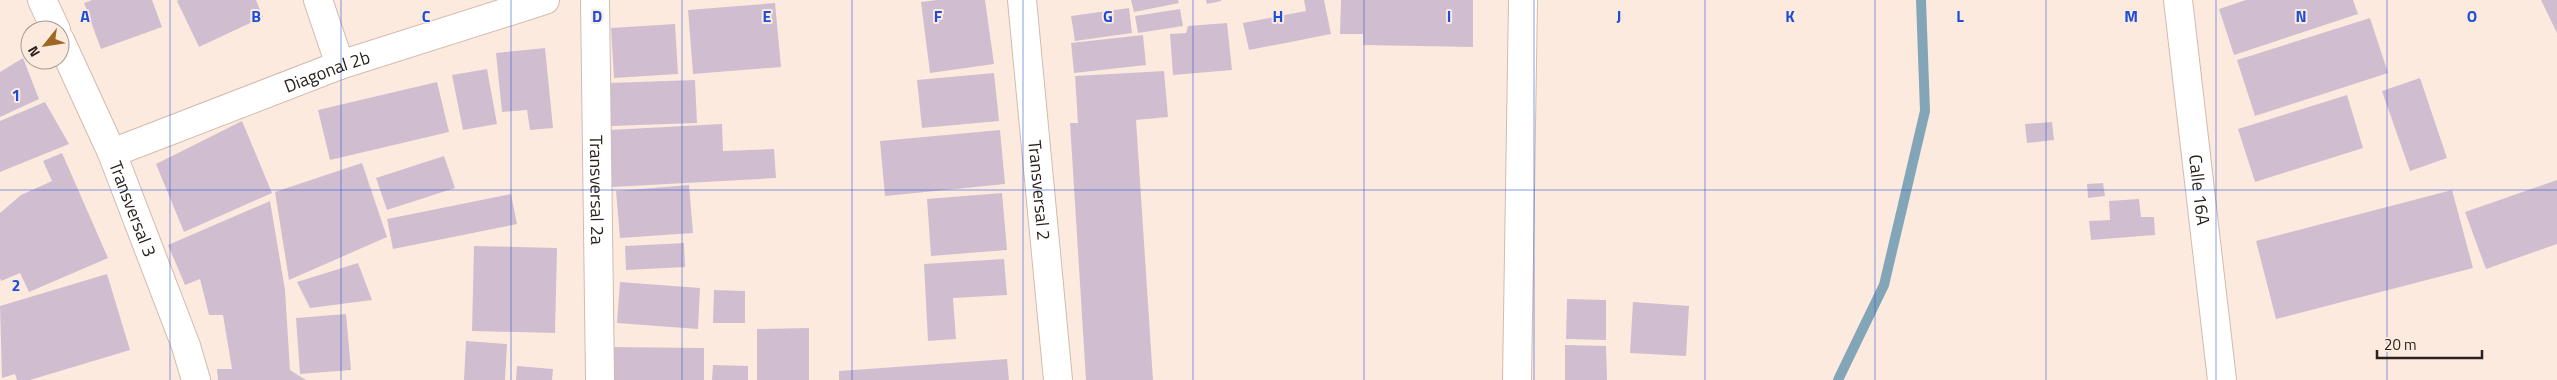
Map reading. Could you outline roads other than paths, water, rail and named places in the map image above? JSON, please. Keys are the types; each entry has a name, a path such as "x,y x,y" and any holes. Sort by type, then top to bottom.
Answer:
{"street":[{"path":"42,0 51,20"},
{"path":"318,0 340,65"},
{"name":"Diagonal 2b","path":"112,153 340,65 545,0"},
{"name":"Transversal 2a","path":"595,0 600,380"},
{"name":"Transversal 2","path":"1022,0 1058,380"},
{"path":"1517,380 1523,0"},
{"name":"Calle 16A","path":"2178,0 2222,380"},
{"name":"Transversal 3","path":"70,62 112,153 186,346 196,380"}],"waterway":[{"path":"1838,380 1884,285 1925,111 1921,0"}]}
